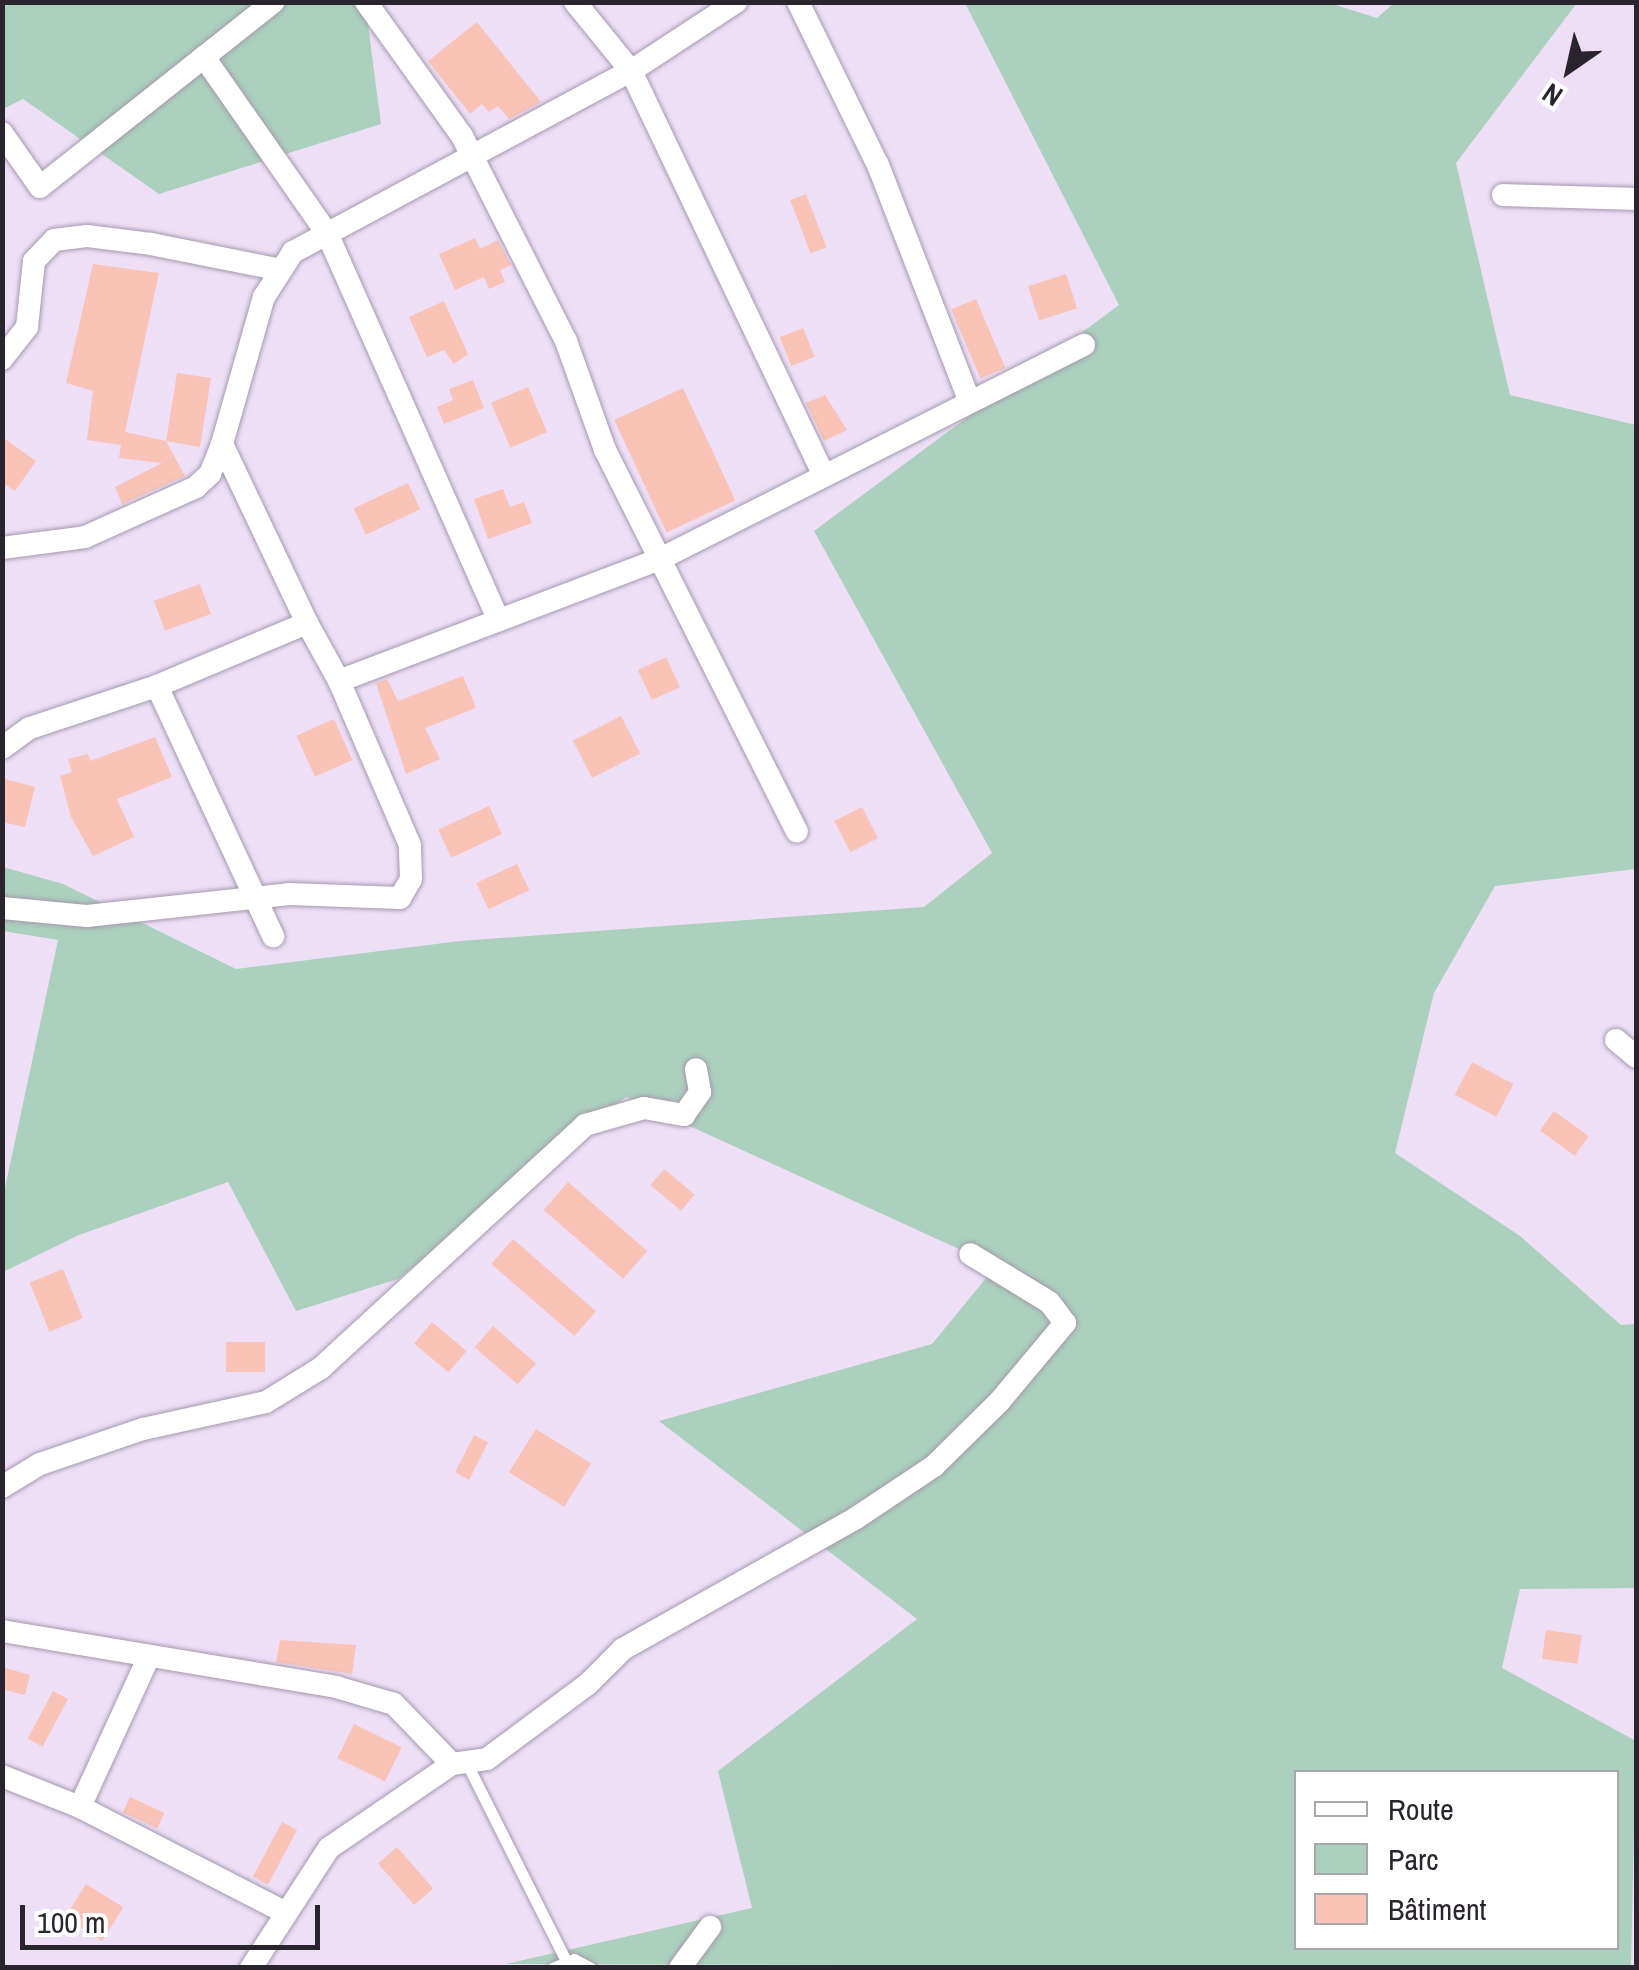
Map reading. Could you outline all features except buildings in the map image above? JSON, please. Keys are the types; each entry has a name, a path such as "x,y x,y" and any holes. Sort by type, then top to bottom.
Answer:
{"street":[{"path":"2,133 40,187 273,2"},
{"path":"366,2 472,156 566,341 588,412 796,831"},
{"path":"575,2 631,71 822,472"},
{"path":"2,548 85,537 141,516 196,487 210,474 222,444 276,269 326,232 631,71 736,2"},
{"path":"798,2 878,165 969,400"},
{"path":"204,58 326,232 498,619"},
{"path":"1503,196 1636,199"},
{"path":"2,359 27,327 34,261 54,240 87,236 151,244 276,269"},
{"path":"339,682 660,558 822,472 1084,345"},
{"path":"2,908 88,916 254,897 400,898 411,879 410,845 339,682 222,444"},
{"path":"2,748 30,728 157,686 307,623"},
{"path":"157,686 273,936"},
{"path":"1616,1040 1636,1056"},
{"path":"2,1486 40,1464 144,1429 266,1402 321,1368 585,1126 644,1108 684,1116 700,1092 696,1070"},
{"path":"251,1968 282,1911 329,1848 459,1763 488,1759 588,1684 623,1649 856,1518 934,1466 999,1402 1065,1323 1050,1302 970,1254"},
{"path":"2,1631 336,1687 394,1704 459,1763"},
{"path":"80,1808 149,1656"},
{"path":"2,1776 80,1808 282,1911"},
{"path":"680,1968 710,1927"}],"lane":[{"path":"459,1763 566,1960 592,1968"},
{"path":"552,1968 566,1960"}],"green space":[{"path":"365,2 381,124 159,194 23,99 3,109 3,3"},
{"path":"1326,2 1377,18 1394,3 1577,3 1456,163 1510,395 1636,425 1636,869 1495,886 1434,993 1395,1153 1520,1236 1621,1325 1636,1324 1636,1588 1520,1589 1502,1668 1636,1741 1631,1967 506,1964 752,1908 718,1771 917,1619 659,1421 932,1344 996,1266 626,1097 398,1279 296,1311 228,1182 79,1235 3,1272 3,1197 58,940 3,931 3,867 63,884 236,969 460,941 924,907 992,853 814,531 1119,305 965,3"}]}
